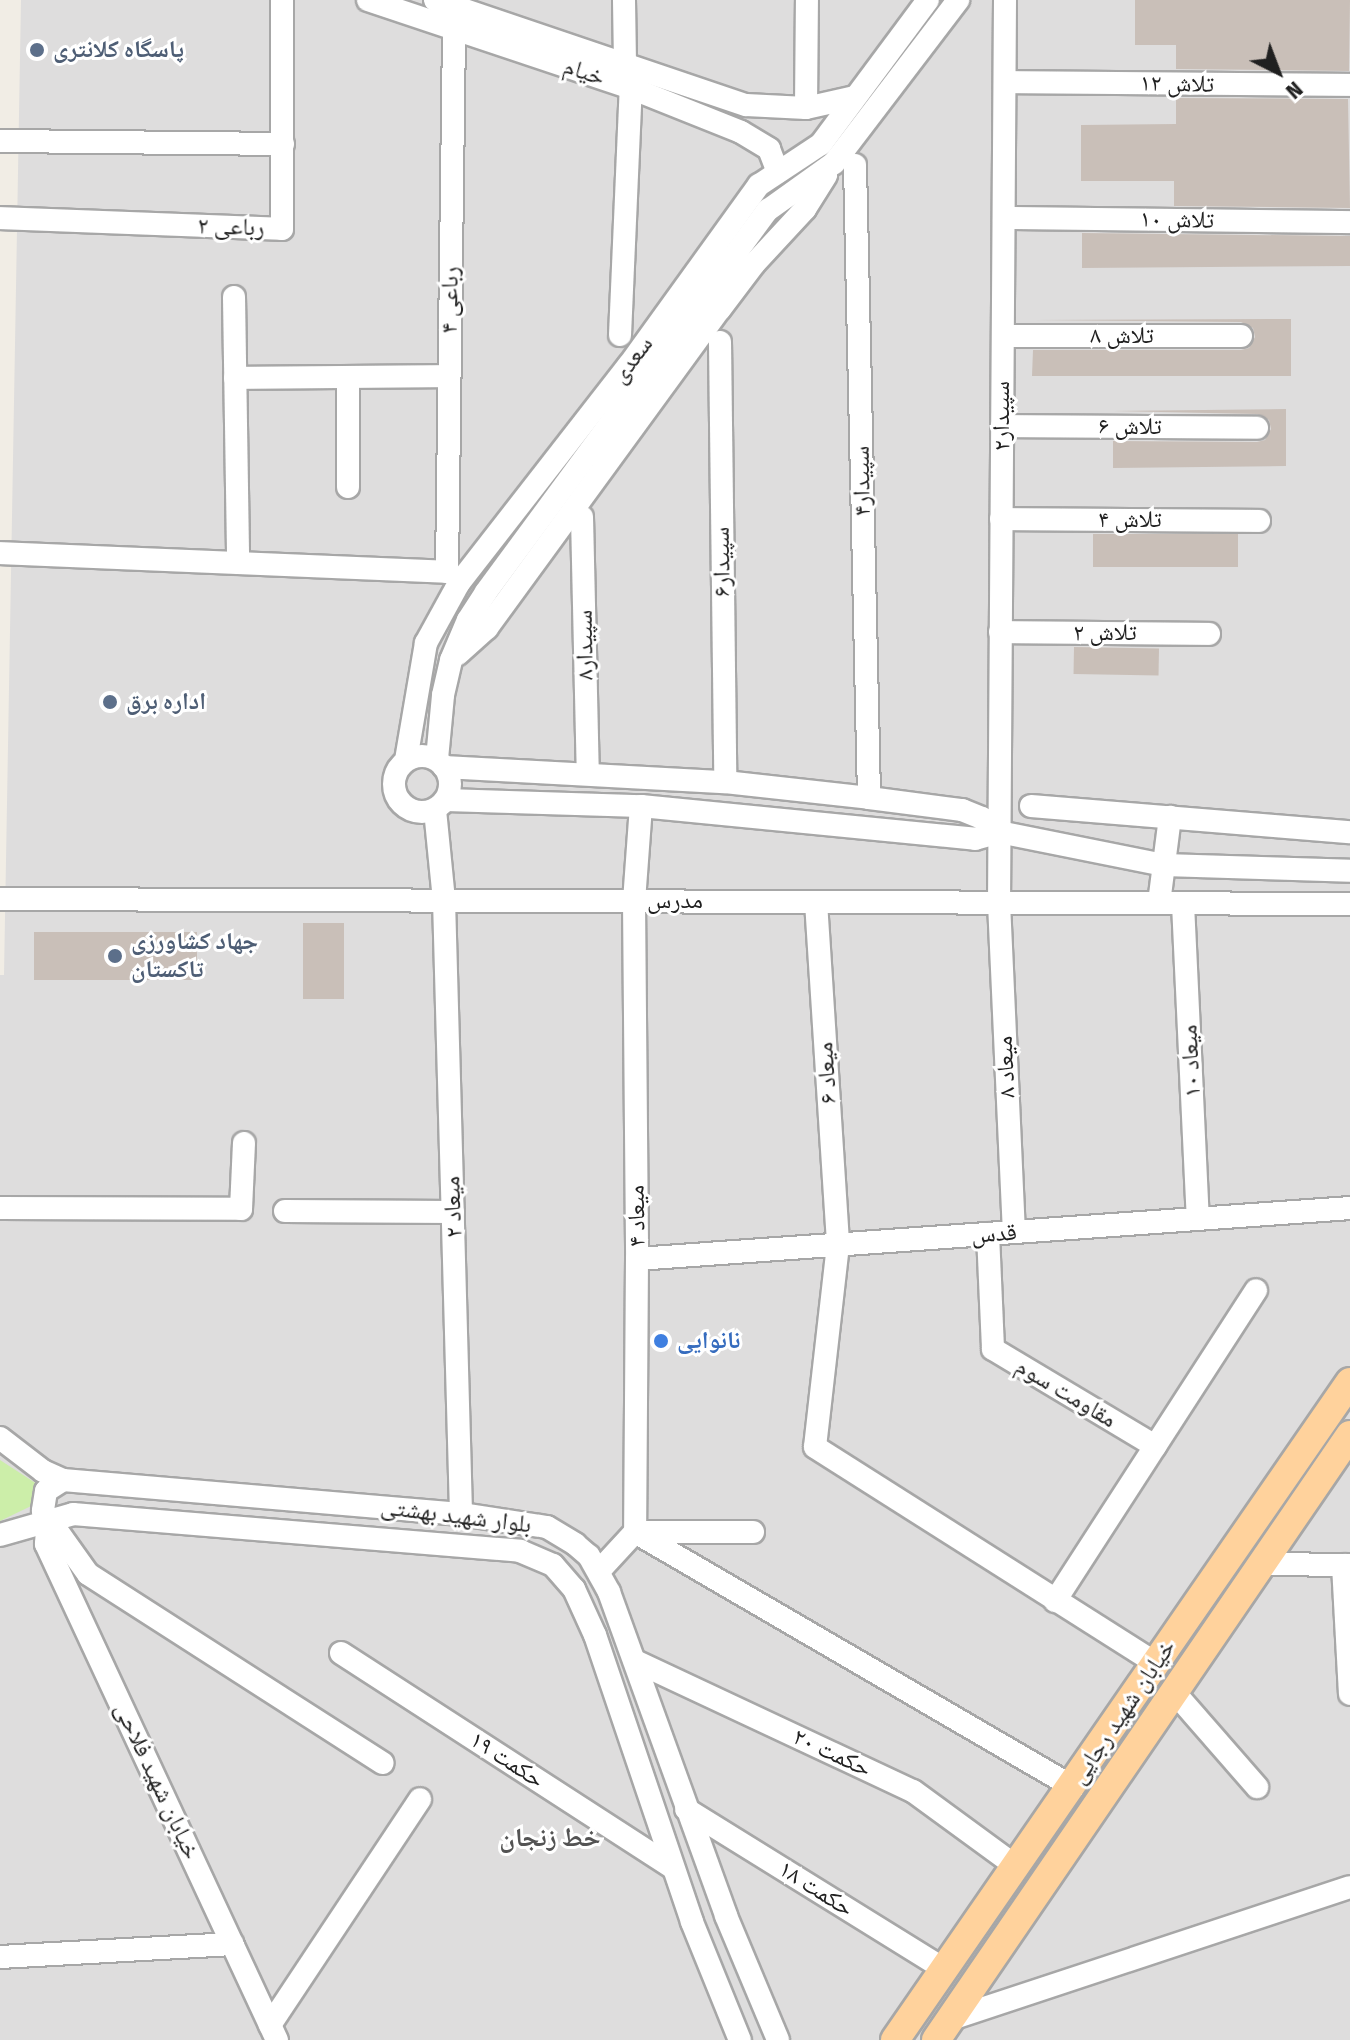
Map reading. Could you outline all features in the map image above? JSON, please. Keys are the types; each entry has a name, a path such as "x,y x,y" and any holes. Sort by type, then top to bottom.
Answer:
{"main road":[{"name":"خیابان شهید رجایی","path":"895,2040 1073,1787 1350,1382"},
{"name":"خیابان شهید رجایی","path":"942,2030 1350,1435"},
{"path":"1237,1545 1260,1564"}],"street":[{"name":"رباعی ۲","path":"0,218 282,229 282,0"},
{"name":"خیام","path":"368,0 449,9 742,104 806,108 855,97"},
{"path":"624,0 625,65"},
{"path":"806,108 807,0"},
{"name":"سعدی","path":"406,760 426,643 459,583 629,365 759,185 821,144 928,0"},
{"name":"سعدی","path":"440,763 443,695 451,660 468,620 486,592 768,210 845,164 958,0"},
{"name":"سپیدار۲","path":"999,832 1005,0"},
{"name":"خیام","path":"449,9 759,141"},
{"name":"رباعی ۴","path":"238,563 447,572 449,9"},
{"name":"تلاش ۱۲","path":"1005,82 1350,85"},
{"path":"620,335 631,88"},
{"path":"731,128 742,117 742,104"},
{"path":"771,107 761,122 759,141 769,149 778,172"},
{"path":"0,141 283,144"},
{"name":"سپیدار۴","path":"845,164 869,798"},
{"name":"تلاش ۱۰","path":"1004,218 1350,222"},
{"path":"0,553 238,563 234,297"},
{"name":"تلاش ۸","path":"1003,336 1241,336"},
{"name":"سپیدار۶","path":"720,342 725,782"},
{"path":"235,378 449,376"},
{"path":"348,377 348,487"},
{"name":"تلاش ۶","path":"1002,426 1257,428"},
{"name":"سپیدار۸","path":"582,517 588,773"},
{"name":"تلاش ۴","path":"1001,519 1259,521"},
{"name":"تلاش ۲","path":"1000,632 1209,634"},
{"path":"999,832 982,818 962,810 725,782 440,763 423,755 406,760 395,773 393,791 402,806 418,813 440,805 641,806 975,839 999,832 1164,865 1350,871"},
{"path":"440,763 451,785 440,805 444,900"},
{"name":"میعاد ۴","path":"635,1532 637,1259 634,901 641,806"},
{"path":"1031,806 1350,832"},
{"path":"1159,903 1170,817"},
{"name":"میعاد ۸","path":"999,832 999,903 1014,1232"},
{"name":"مدرس","path":"0,899 1350,904"},
{"name":"میعاد ۲","path":"444,900 461,1514"},
{"name":"میعاد ۶","path":"816,902 838,1245 815,1447 1055,1601"},
{"name":"میعاد ۱۰","path":"1183,904 1198,1219"},
{"path":"0,1208 241,1209 244,1143"},
{"name":"قدس","path":"637,1259 1350,1208"},
{"path":"285,1211 453,1212"},
{"name":"مقاومت سوم","path":"988,1234 993,1349 1155,1446"},
{"path":"1155,1663 1055,1601 1256,1290"},
{"name":"بلوار شهید بهشتی","path":"0,1438 43,1471 63,1480 461,1514 547,1527 575,1544 599,1571 635,1661 726,1916 778,2040"},
{"name":"خیابان شهید فلاحی","path":"63,1480 53,1483 42,1500 48,1520 46,1544 274,2032"},
{"name":"بلوار شهید بهشتی","path":"0,1535 73,1514 520,1551 553,1565 574,1589 595,1635 672,1867 740,2040"},
{"path":"48,1520 88,1574 382,1763"},
{"path":"635,1532 1073,1787"},
{"path":"599,1571 635,1532 753,1532"},
{"path":"1260,1564 1347,1565 1350,1694"},
{"name":"حکمت ۱۹","path":"341,1653 672,1867"},
{"name":"حکمت ۲۰","path":"635,1661 913,1791 1017,1867"},
{"path":"1175,1693 1257,1787"},
{"path":"274,2032 420,1799"},
{"name":"حکمت ۱۸","path":"686,1809 946,1970"},
{"path":"942,2030 1350,1887"},
{"path":"692,1922 726,1916"},
{"path":"0,1957 233,1944"}],"shaded area":[{"path":"21,0 1350,0 1350,2040 0,2040 0,975 4,975"}],"green space":[{"path":"0,1460 54,1495 0,1521"}],"building":[{"path":"1135,0 1350,0 1349,71 1176,69 1176,45 1135,45"},
{"path":"1176,98 1348,99 1350,208 1174,206 1174,181 1081,181 1081,125 1176,124"},
{"path":"1082,233 1350,236 1350,266 1082,268"},
{"path":"1291,319 1291,376 1032,376 1033,350 1241,350 1249,348 1255,337 1253,328 1241,322 1033,320"},
{"path":"1286,409 1286,466 1113,468 1113,441 1257,442 1265,440 1271,429 1269,420 1257,414 1113,411"},
{"path":"1093,534 1238,534 1238,567 1093,567"},
{"path":"1074,647 1159,648 1159,675 1074,674"},
{"path":"303,923 344,923 344,999 303,999"},
{"name":"جهاد کشاورزی تاکستان","path":"34,932 197,932 197,980 34,980"}],"place":[{"name":"پاسگاه کلانتری","path":"37,50"},
{"name":"اداره برق","path":"110,702"},
{"name":"جهاد کشاورزی تاکستان","path":"115,956"},
{"name":"نانوایی","path":"661,1341"}],"district":[{"name":"خط زنجان","path":"550,1838"}]}
